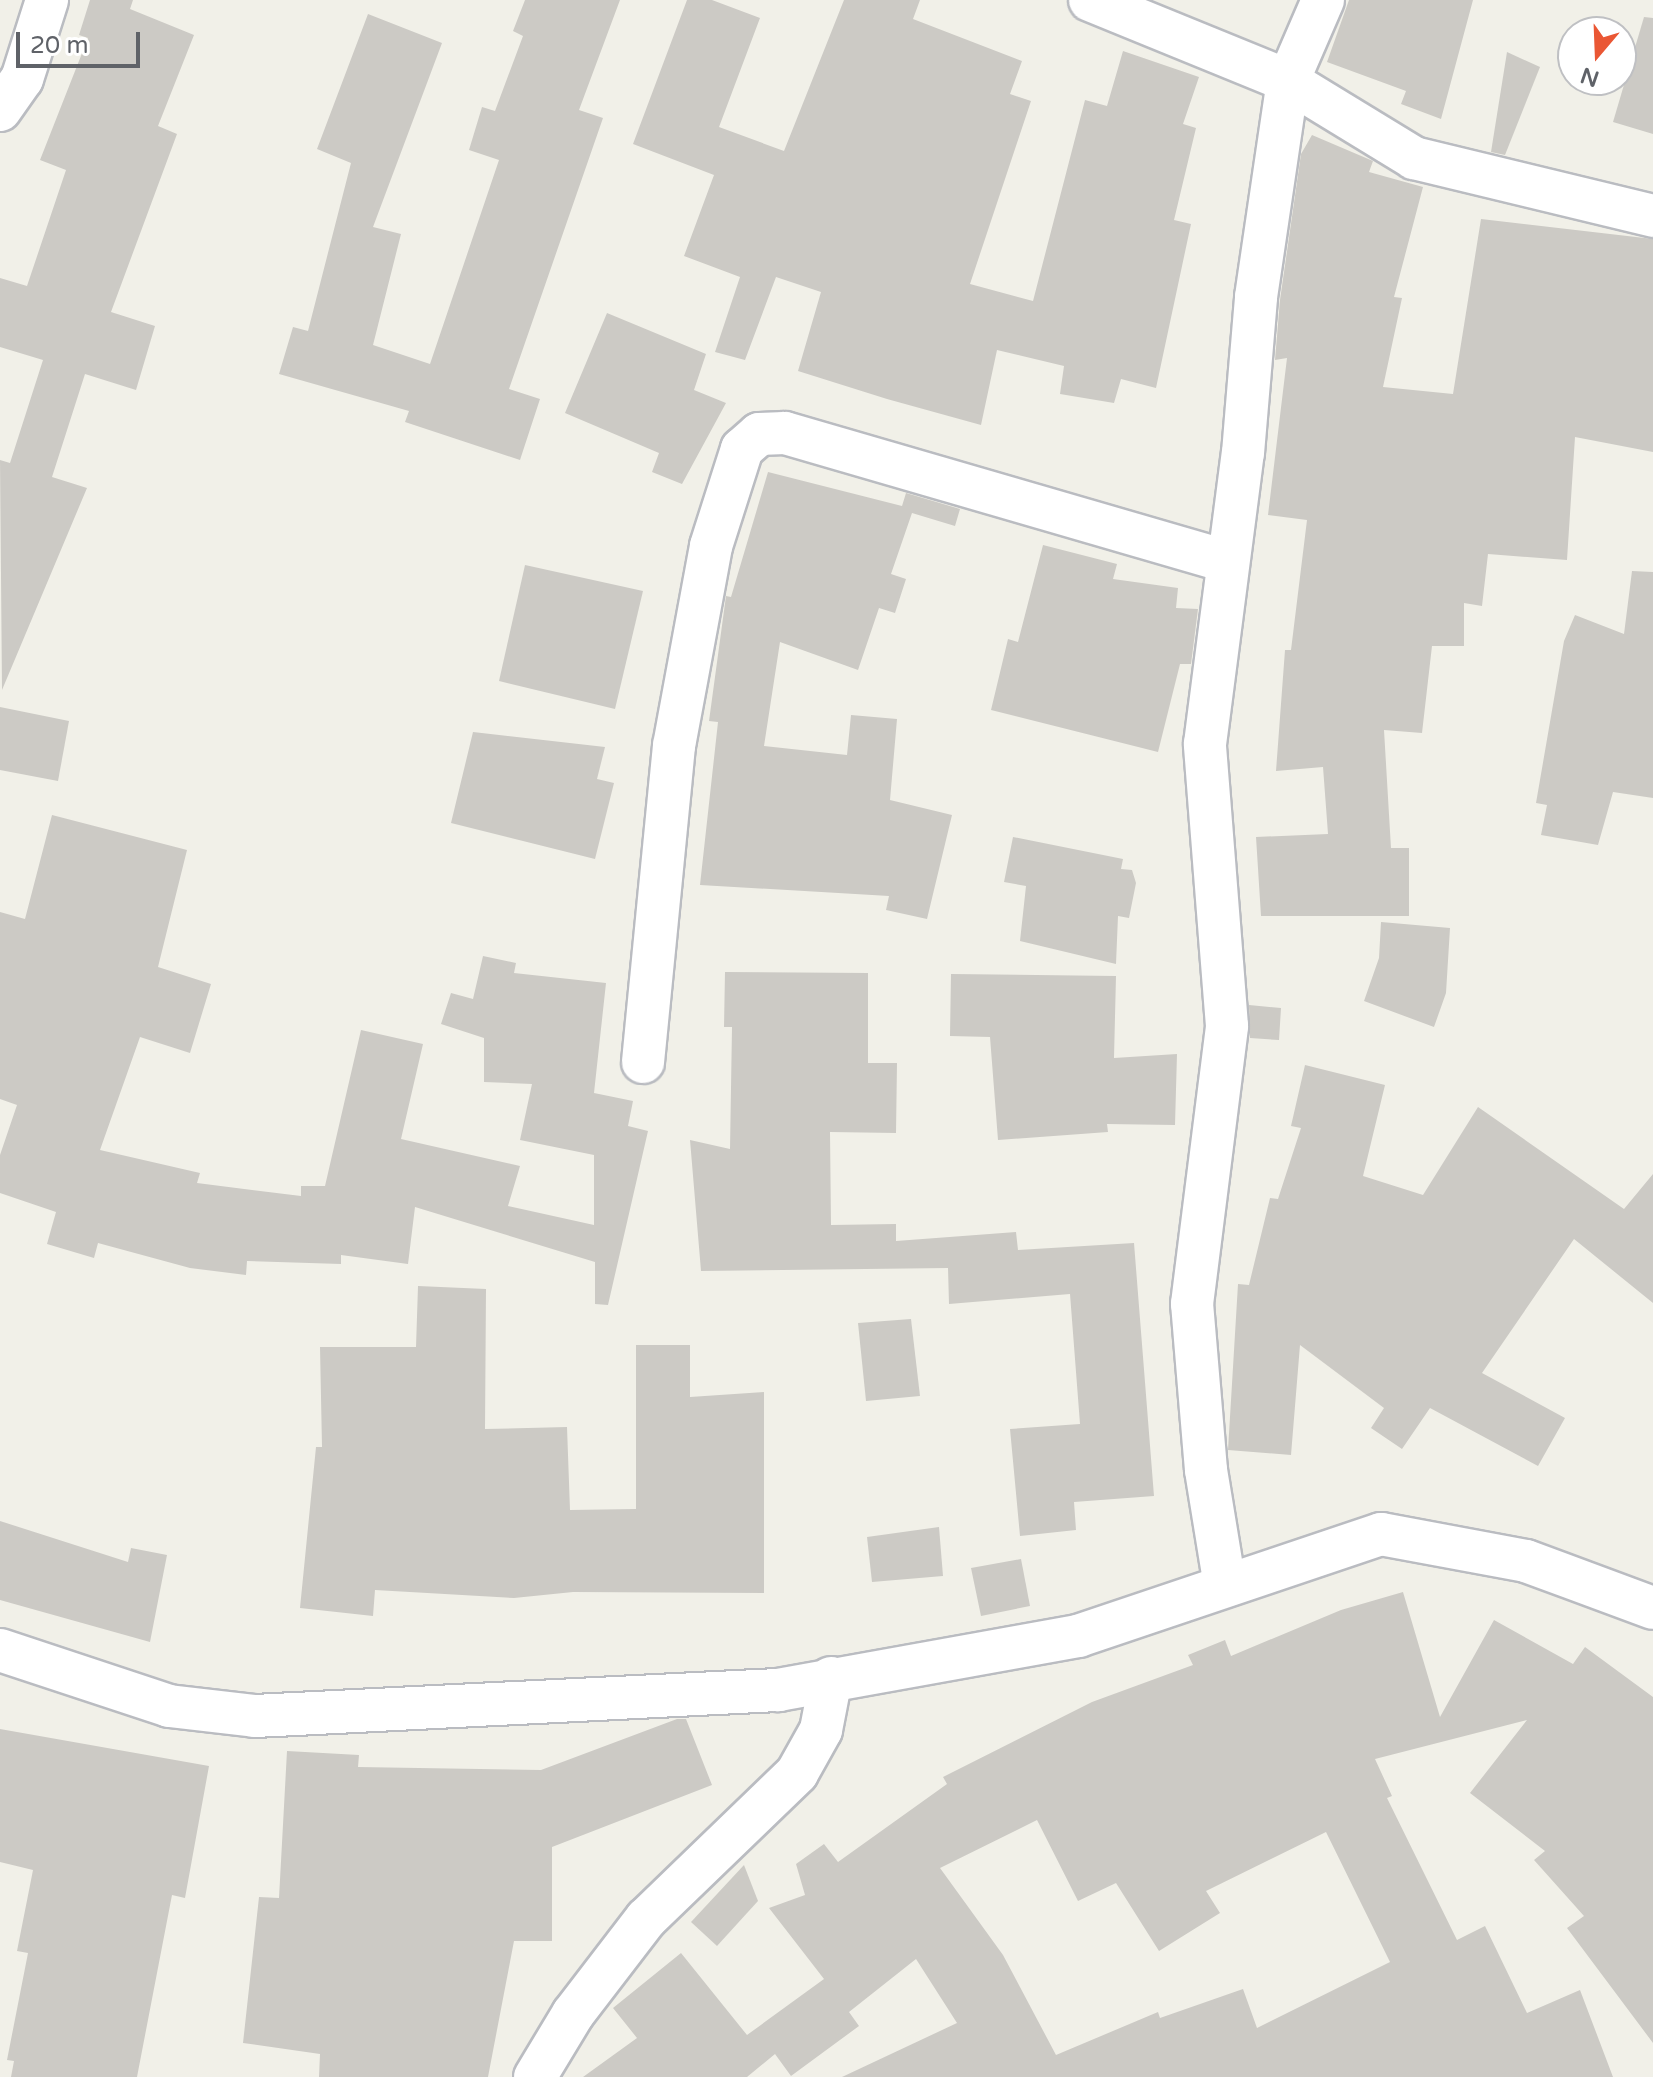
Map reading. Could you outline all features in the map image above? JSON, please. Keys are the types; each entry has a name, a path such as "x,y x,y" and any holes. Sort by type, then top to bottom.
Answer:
{"street":[{"path":"0,110 22,79 47,0"},
{"path":"1090,0 1288,81 1414,158 1653,216"},
{"path":"1225,1586 1206,1470 1192,1304 1227,1026 1205,744 1225,561 1288,81 1323,0"},
{"path":"643,1062 674,746 711,546 730,472 759,434 796,436 1225,561"},
{"path":"0,1650 169,1706 255,1716 635,1700 778,1690 831,1678 1078,1636 1381,1534 1526,1561 1653,1608"},
{"path":"535,2077 573,2014 646,1919 797,1773 821,1730 831,1678"}],"building":[{"path":"90,0 133,0 130,9 194,35 158,126 177,134 111,312 155,326 136,390 85,374 52,477 87,488 2,690 0,460 10,463 43,360 0,347 0,278 27,286 66,170 40,160 88,38 79,35"},
{"path":"525,0 620,0 579,110 603,118 509,389 540,399 520,460 405,422 409,411 279,374 293,327 308,331 351,163 317,149 368,14 442,43 373,227 401,234 373,345 430,364 499,160 469,150 482,107 495,111 523,36 513,31"},
{"path":"687,0 712,0 760,18 719,127 784,151 844,0 920,0 913,19 1022,61 1010,94 1031,101 970,284 1033,301 1085,100 1107,106 1123,51 1199,77 1183,124 1196,128 1174,220 1191,224 1156,388 1121,379 1114,403 1060,394 1064,366 997,350 981,425 887,399 798,371 821,292 776,277 745,360 715,352 740,277 684,256 714,175 633,144"},
{"path":"1349,0 1473,0 1441,119 1401,104 1406,91 1327,62"},
{"path":"1644,17 1653,18 1653,134 1613,122 1621,96 1637,96 1637,41"},
{"path":"1507,52 1540,67 1505,155 1491,152"},
{"path":"1312,135 1373,161 1369,172 1423,187 1394,297 1402,298 1383,387 1453,394 1481,219 1653,239 1653,452 1575,437 1567,560 1488,554 1482,606 1464,603 1464,646 1432,646 1422,733 1384,730 1391,848 1409,848 1409,916 1261,916 1256,837 1328,834 1323,767 1276,771 1285,650 1291,650 1307,520 1268,515 1287,358 1275,360 1280,300 1301,154"},
{"path":"607,313 706,354 694,390 726,403 682,484 652,472 659,453 565,413"},
{"path":"768,472 902,506 906,493 960,509 955,526 912,513 891,574 906,579 895,613 879,608 858,670 780,642 764,746 847,755 851,715 897,719 890,800 952,815 927,919 886,910 889,896 700,885 718,722 709,721 726,596 731,597"},
{"path":"1043,545 1117,564 1113,579 1178,588 1176,608 1198,609 1191,664 1180,664 1158,752 991,710 1008,639 1018,642"},
{"path":"525,565 643,591 615,709 499,681"},
{"path":"1632,571 1653,572 1653,798 1613,792 1598,845 1541,835 1547,805 1536,803 1564,641 1575,615 1624,634"},
{"path":"0,707 69,721 58,781 0,770"},
{"path":"473,732 605,747 597,779 614,783 595,859 451,823"},
{"path":"52,815 187,850 158,967 211,984 190,1053 140,1037 100,1150 200,1173 197,1183 301,1196 301,1186 325,1186 361,1030 423,1044 401,1139 520,1166 508,1206 594,1225 594,1155 520,1140 532,1084 484,1082 484,1038 441,1024 451,993 473,999 483,956 516,963 514,973 606,983 594,1093 633,1101 628,1126 648,1131 608,1305 595,1304 595,1262 415,1207 408,1264 341,1255 341,1264 247,1261 246,1275 190,1268 98,1243 94,1258 47,1244 56,1212 0,1193 0,1155 17,1105 0,1099 0,912 25,919"},
{"path":"1013,837 1123,859 1121,869 1132,870 1136,883 1129,918 1118,916 1116,964 1020,941 1026,886 1004,882"},
{"path":"1381,922 1450,928 1446,993 1434,1027 1364,1001 1379,958"},
{"path":"725,972 868,973 868,1063 897,1063 896,1133 830,1132 831,1225 896,1224 896,1241 1016,1232 1018,1250 1134,1243 1154,1496 1074,1502 1076,1530 1020,1536 1010,1429 1080,1424 1070,1294 949,1304 948,1268 701,1271 690,1140 730,1149 732,1027 724,1027"},
{"path":"951,974 1116,976 1114,1058 1177,1054 1175,1125 1107,1124 1108,1132 998,1140 990,1037 950,1036"},
{"path":"1249,1005 1281,1008 1279,1040 1250,1038"},
{"path":"1305,1065 1385,1085 1363,1176 1423,1195 1478,1107 1624,1209 1653,1174 1653,1303 1574,1239 1482,1373 1565,1418 1538,1466 1430,1408 1402,1449 1371,1428 1384,1408 1300,1345 1291,1455 1228,1450 1238,1284 1249,1285 1270,1198 1278,1199 1301,1128 1291,1126"},
{"path":"418,1286 486,1289 485,1429 567,1427 570,1510 636,1509 636,1345 690,1345 690,1397 764,1392 764,1593 573,1592 514,1598 375,1590 373,1616 300,1608 316,1447 322,1447 320,1347 416,1347"},
{"path":"911,1319 920,1396 866,1401 858,1323"},
{"path":"0,1521 128,1562 131,1548 167,1555 150,1642 0,1600"},
{"path":"939,1527 943,1576 872,1582 867,1537"},
{"path":"1021,1559 1030,1606 981,1616 971,1568"},
{"path":"1403,1592 1440,1717 1494,1620 1573,1664 1585,1647 1653,1697 1653,2043 1567,1928 1584,1916 1534,1860 1545,1851 1470,1793 1527,1720 1375,1759 1392,1796 1387,1798 1457,1940 1485,1926 1527,2013 1580,1990 1613,2077 842,2077 957,2023 916,1959 849,2012 859,2026 791,2076 775,2054 747,2077 583,2077 637,2038 613,2008 681,1953 747,2035 824,1979 769,1908 805,1895 796,1864 824,1844 838,1862 947,1784 943,1777 1092,1702 1193,1665 1188,1655 1225,1640 1231,1656 1341,1610","holes":["1037,1820 1078,1901 1116,1883 1159,1951 1220,1913 1206,1891 1326,1832 1390,1962 1257,2028 1243,1989 1160,2018 1158,2012 1056,2055 1003,1955 940,1868"]},
{"path":"677,1719 686,1719 712,1785 552,1847 552,1941 514,1941 488,2077 319,2077 320,2054 243,2043 259,1897 279,1898 287,1751 359,1755 358,1767 541,1770"},
{"path":"0,1729 209,1766 185,1898 172,1895 137,2077 11,2077 14,2061 7,2060 28,1953 17,1951 33,1870 0,1862"},
{"path":"744,1865 758,1901 717,1946 691,1922"}]}
